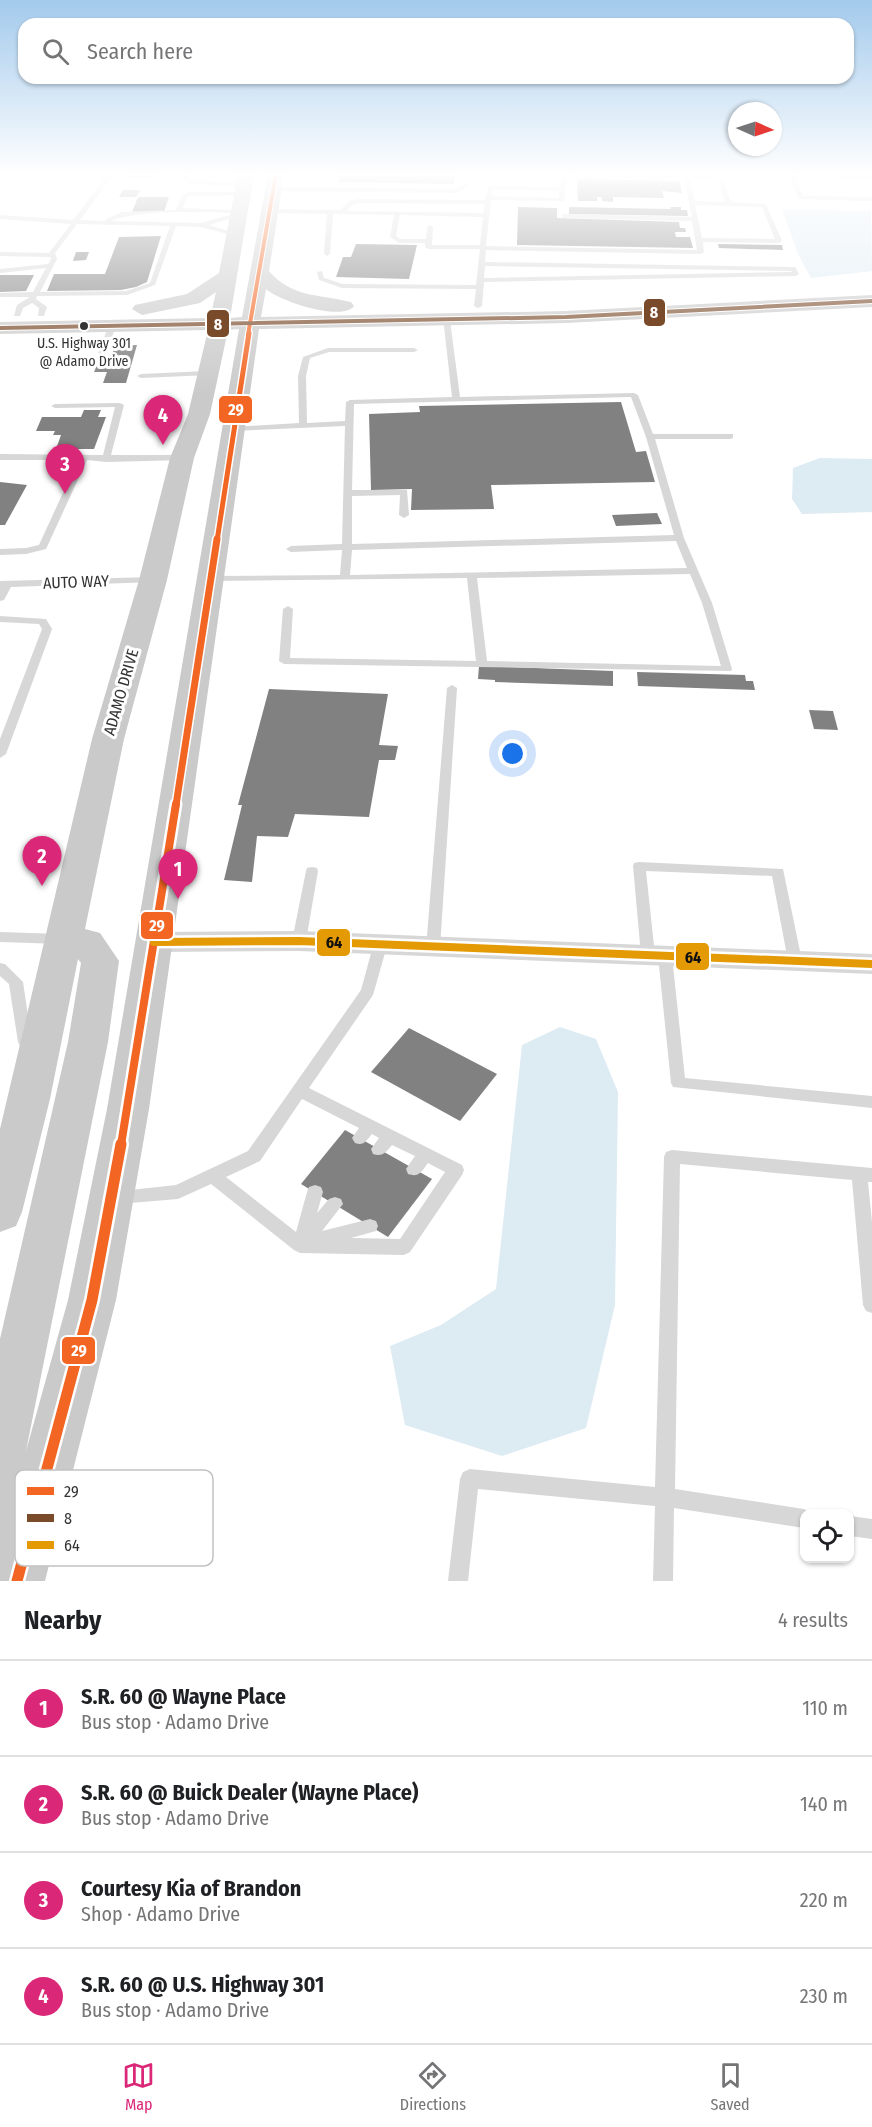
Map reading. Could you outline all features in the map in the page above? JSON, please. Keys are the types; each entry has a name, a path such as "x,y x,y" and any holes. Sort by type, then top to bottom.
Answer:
{"main road":[{"name":"ADAMO DRIVE","path":"0,1212 29,1099 108,739 153,580 182,458 199,414 232,248"},
{"path":"47,1470 92,1300 128,1109 262,248"},
{"path":"258,270 270,286 283,295 367,315"},
{"path":"116,319 186,301 201,295 225,277"},
{"path":"241,375 270,347 296,334 367,315 479,291 872,291"},
{"path":"8,314 36,302 190,335 209,363"},
{"path":"0,328 116,319 367,315 446,320 661,313 872,302"},
{"path":"137,325 220,317"},
{"path":"0,1452 88,1041 100,961 87,943 64,939"},
{"path":"0,1467 15,1560"}],"street":[{"path":"154,942 299,941 872,964"}],"lane":[{"path":"36,302 58,248"},
{"path":"0,295 36,302 127,293 153,284 166,248"},
{"path":"327,255 328,248"},
{"path":"471,248 701,252 700,248"},
{"path":"479,291 483,248"},
{"path":"0,254 53,255"},
{"path":"320,272 321,279 342,286 479,291 796,273 794,269 482,264"},
{"path":"0,271 50,266"},
{"path":"99,362 116,319"},
{"path":"446,320 456,399"},
{"path":"303,424 302,376 307,357 328,350 414,350"},
{"path":"141,375 209,363"},
{"path":"288,609 284,661 727,669 707,603 679,538 650,437 634,395 350,402 345,578"},
{"path":"55,406 120,405 106,459"},
{"path":"232,429 349,423"},
{"path":"650,437 730,436"},
{"path":"0,457 182,458"},
{"path":"0,552 26,552 43,547 83,459"},
{"path":"348,493 404,492 404,515"},
{"path":"291,549 679,538"},
{"path":"212,579 693,571"},
{"path":"472,576 482,665"},
{"name":"AUTO WAY","path":"4,584 153,580"},
{"path":"0,598 4,584"},
{"path":"0,620 42,621 47,628 0,754"},
{"path":"433,948 452,688"},
{"path":"795,961 778,872 639,866 678,1083 872,1102"},
{"path":"299,941 312,871"},
{"path":"0,937 64,939"},
{"path":"111,1197 178,1192 254,1156 368,991 380,946"},
{"path":"0,968 16,982 23,1019 29,1099"},
{"path":"213,1176 300,1245 404,1247 456,1170 425,1155 385,1143 299,1090"},
{"path":"414,1169 425,1155"},
{"path":"663,1581 672,1157 866,1175 872,1305"},
{"path":"300,1245 315,1192"},
{"path":"300,1245 335,1204"},
{"path":"300,1245 370,1226"},
{"path":"458,1581 470,1479 664,1497 800,1518"},
{"path":"854,1527 872,1529"}],"shaded area":[{"path":"796,248 872,248 872,271 811,278"},
{"path":"820,458 872,459 872,512 802,514 792,499 793,468"},
{"path":"560,1027 596,1039 618,1092 615,1305 586,1428 502,1456 405,1425 390,1346 441,1325 496,1289 522,1045"}],"building":[{"path":"115,248 157,248 147,282 136,287 121,290 47,291 54,274 105,274"},
{"path":"355,248 416,248 409,279 336,277 343,257 351,257"},
{"path":"719,248 783,248 783,250"},
{"path":"76,252 89,252 86,260 73,261"},
{"path":"0,275 34,275 26,291 0,292"},
{"path":"137,345 126,383 103,383 107,372 94,372 97,365 109,364 115,346"},
{"path":"621,402 636,452 646,451 655,482 491,485 494,509 411,510 412,489 371,490 369,414 420,412 419,406"},
{"path":"84,410 101,410 98,417 106,417 94,449 56,449 61,435 53,435 55,431 36,431 42,417 81,417"},
{"path":"0,482 27,485 5,525 0,525"},
{"path":"657,513 662,524 616,526 612,515"},
{"path":"479,666 613,671 613,686 495,682 495,680 478,679"},
{"path":"637,672 745,675 746,681 753,681 755,690 638,686"},
{"path":"269,689 388,694 379,745 398,746 395,760 379,760 369,817 295,814 288,837 257,836 252,882 224,880 242,805 238,805"},
{"path":"809,710 833,711 838,730 814,729"},
{"path":"409,1028 497,1074 460,1121 371,1072"},
{"path":"345,1130 432,1179 388,1237 301,1184"}],"transit line":[{"name":"29","path":"47,1470 92,1300 128,1109 212,579 231,436 263,248"},
{"name":"8","path":"0,328 566,317 872,301"},
{"name":"64","path":"154,942 299,941 872,964"},
{"name":"29","path":"17,1581 21,1566"}],"place":[{"name":"U.S. Highway 301 @ Adamo Drive","path":"84,326"},
{"name":"S.R. 60 @ U.S. Highway 301","path":"163,445"},
{"name":"Courtesy Kia of Brandon","path":"65,494"},
{"name":"S.R. 60 @ Buick Dealer (Wayne Place)","path":"42,886"},
{"name":"S.R. 60 @ Wayne Place","path":"178,899"}]}
